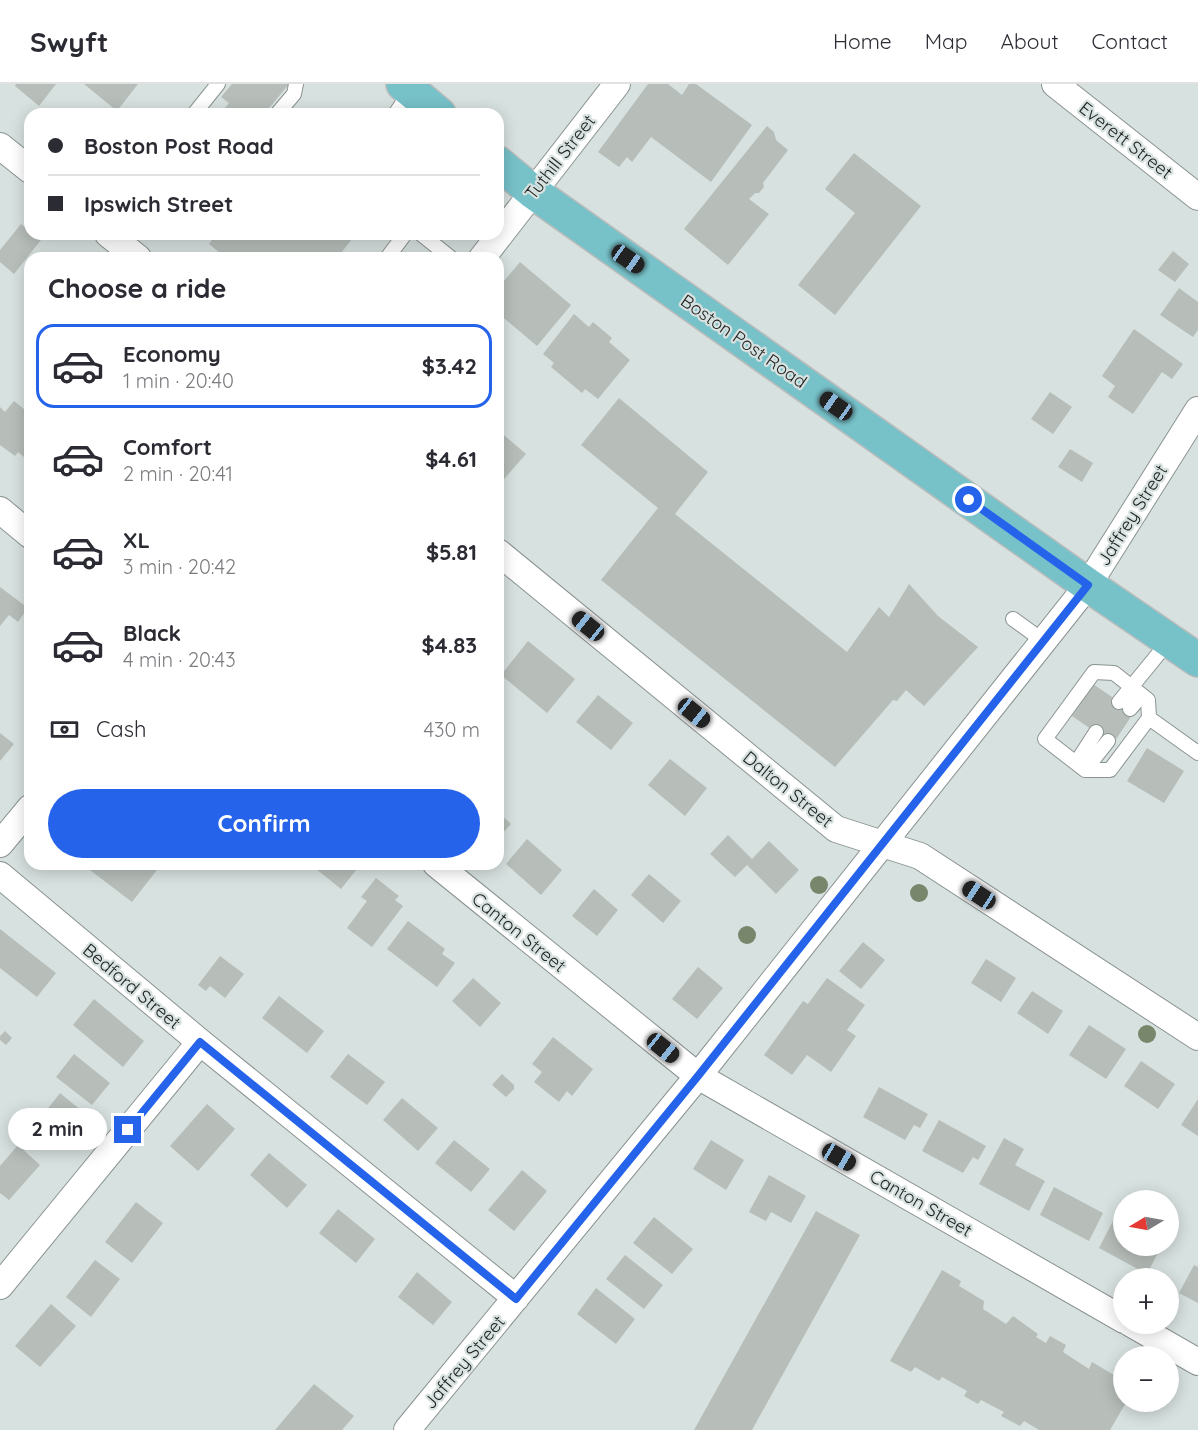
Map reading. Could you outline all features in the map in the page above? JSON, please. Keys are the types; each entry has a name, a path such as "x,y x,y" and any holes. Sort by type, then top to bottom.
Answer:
{"main road":[{"path":"403,96 427,108"},
{"name":"Boston Post Road","path":"504,168 533,192 1088,585 1198,660"}],"street":[{"name":"Tuthill Street","path":"504,230 616,84"},
{"name":"Everett Street","path":"1054,84 1198,197"},
{"path":"0,146 24,165"},
{"path":"116,240 130,252"},
{"name":"Tuthill Street","path":"487,252 496,240"},
{"name":"Jaffrey Street","path":"407,1430 698,1076 1042,640 1088,585 1198,410"},
{"path":"0,510 24,530"},
{"name":"Dalton Street","path":"504,557 836,829 920,856 1198,1037"},
{"path":"0,844 24,815"},
{"name":"Canton Street","path":"443,870 698,1076 1113,1314"},
{"name":"Bedford Street","path":"0,875 200,1042 516,1299"},
{"path":"0,1286 200,1042"},
{"path":"1149,1334 1198,1362"}],"lane":[{"path":"199,108 218,84"},
{"path":"282,108 294,94 296,84"},
{"path":"428,240 444,252"},
{"path":"1013,619 1042,640"},
{"path":"1125,706 1169,640"},
{"path":"1094,672 1114,673 1148,700 1149,718 1110,770 1081,766 1045,739 1094,672"},
{"path":"1149,718 1196,747"},
{"path":"1081,766 1096,732"},
{"path":"1081,766 1108,741"}],"building":[{"path":"16,84 56,84 39,106 15,86"},
{"path":"84,84 138,84 119,108 113,108"},
{"path":"232,84 289,84 269,108 225,108 229,103 221,97"},
{"path":"648,84 668,84 682,95 689,84 696,84 752,125 711,182 651,137 632,162 627,157 619,167 598,152"},
{"path":"767,126 774,132 776,140 788,150 763,183 764,187 749,199 769,214 728,265 684,229"},
{"path":"854,153 921,206 835,315 798,285 855,213 825,189"},
{"path":"21,224 24,226 24,240 41,240 31,252 24,252 24,261 14,274 0,262 0,250"},
{"path":"212,240 351,240 342,252 219,252 209,244"},
{"path":"1173,251 1189,264 1175,282 1158,270"},
{"path":"520,262 571,305 537,346 504,318 504,281"},
{"path":"1179,288 1198,302 1198,330 1193,337 1160,315"},
{"path":"574,314 589,327 593,322 612,338 609,342 630,360 598,399 585,389 582,393 551,367 554,363 543,354"},
{"path":"1134,329 1183,364 1172,379 1162,372 1133,414 1108,397 1115,386 1102,376"},
{"path":"1050,392 1072,407 1053,434 1031,419"},
{"path":"619,398 708,472 675,514 847,652 879,607 889,617 909,584 938,616 978,647 924,706 906,690 897,701 893,700 835,767 601,580 658,508 581,445"},
{"path":"14,401 24,409 24,457 18,452 15,456 0,445 0,407 5,412"},
{"path":"504,435 526,454 504,479"},
{"path":"1070,449 1093,463 1082,482 1058,467"},
{"path":"0,587 24,605 24,614 18,622 9,615 0,626"},
{"path":"528,641 575,679 547,713 504,677 504,671"},
{"path":"1093,684 1134,712 1113,744 1072,716"},
{"path":"598,695 633,723 611,750 576,722"},
{"path":"0,733 14,744 0,761"},
{"path":"1147,748 1184,771 1164,803 1127,781"},
{"path":"670,759 707,788 685,816 648,785"},
{"path":"504,818 511,824 504,832"},
{"path":"728,835 752,859 769,841 799,870 776,894 747,865 735,877 710,854"},
{"path":"527,839 562,870 541,895 506,864"},
{"path":"90,870 157,870 132,902"},
{"path":"317,870 356,870 341,889"},
{"path":"649,874 681,901 663,923 631,895"},
{"path":"376,878 399,896 395,900 403,906 372,947 347,928 367,901 361,897"},
{"path":"594,889 618,910 597,936 572,916"},
{"path":"408,921 445,949 442,954 455,963 437,987 387,949"},
{"path":"0,929 56,973 37,997 0,968"},
{"path":"863,942 885,960 861,989 839,971"},
{"path":"220,956 244,974 225,998 210,986 206,991 198,985"},
{"path":"986,959 1016,978 1001,1002 971,983"},
{"path":"698,967 723,988 697,1019 672,999"},
{"path":"473,978 501,1003 480,1027 452,1001"},
{"path":"827,978 865,1005 847,1030 856,1036 831,1072 807,1055 792,1075 764,1055 803,1001 808,1004"},
{"path":"1032,991 1063,1011 1048,1034 1017,1013"},
{"path":"279,996 324,1031 307,1053 262,1018"},
{"path":"94,999 144,1041 123,1067 73,1025"},
{"path":"1089,1025 1126,1049 1106,1079 1069,1055"},
{"path":"5,1031 12,1038 6,1045 0,1040 0,1036"},
{"path":"553,1037 593,1069 572,1096 567,1091 559,1102 534,1082 542,1072 532,1064"},
{"path":"74,1054 110,1083 92,1105 56,1077"},
{"path":"348,1054 385,1082 367,1105 330,1077"},
{"path":"1141,1061 1175,1084 1158,1109 1124,1086"},
{"path":"502,1074 514,1085 514,1089 506,1097 492,1085"},
{"path":"879,1087 928,1114 920,1128 914,1125 905,1140 863,1117"},
{"path":"60,1093 82,1111 53,1148 31,1130"},
{"path":"402,1098 438,1128 418,1151 383,1120"},
{"path":"1198,1099 1198,1136 1181,1125"},
{"path":"207,1104 235,1129 198,1171 170,1146"},
{"path":"939,1120 986,1146 978,1160 973,1157 963,1173 922,1151"},
{"path":"1004,1138 1024,1149 1015,1165 1045,1181 1029,1211 979,1184"},
{"path":"454,1140 490,1169 471,1192 435,1163"},
{"path":"711,1140 744,1160 726,1190 693,1169"},
{"path":"18,1145 40,1165 9,1200 0,1193 0,1166"},
{"path":"269,1153 307,1185 287,1208 250,1175"},
{"path":"522,1170 547,1191 514,1231 488,1210"},
{"path":"769,1175 806,1196 791,1223 771,1212 766,1221 749,1212"},
{"path":"1054,1187 1103,1213 1089,1241 1040,1215"},
{"path":"136,1202 163,1223 132,1263 105,1242"},
{"path":"338,1209 375,1239 356,1263 319,1233"},
{"path":"816,1211 860,1235 752,1430 694,1430"},
{"path":"654,1217 693,1249 672,1274 633,1243"},
{"path":"1113,1221 1113,1256 1099,1248"},
{"path":"625,1255 663,1285 644,1309 606,1279"},
{"path":"1114,1256 1156,1256 1150,1268 1136,1268"},
{"path":"95,1260 120,1279 91,1317 66,1297"},
{"path":"1194,1265 1198,1267 1198,1303 1179,1293"},
{"path":"942,1270 961,1281 959,1286 984,1301 983,1309 1006,1324 1013,1316 1038,1334 1036,1337 1046,1343 1050,1336 1066,1345 1063,1352 1089,1369 1092,1362 1113,1374 1113,1412 1121,1412 1110,1430 1039,1430 1024,1421 1020,1426 1001,1416 1004,1412 981,1400 978,1404 964,1396 967,1391 942,1377 939,1381 915,1367 911,1372 890,1361"},
{"path":"417,1272 452,1302 433,1325 398,1297"},
{"path":"596,1288 635,1319 616,1344 577,1314"},
{"path":"51,1304 76,1326 40,1367 15,1346"},
{"path":"314,1384 354,1416 342,1430 275,1430"}],"route":[{"path":"128,1130 200,1042 516,1299 698,1076 1042,640 1088,585 969,500"}]}
